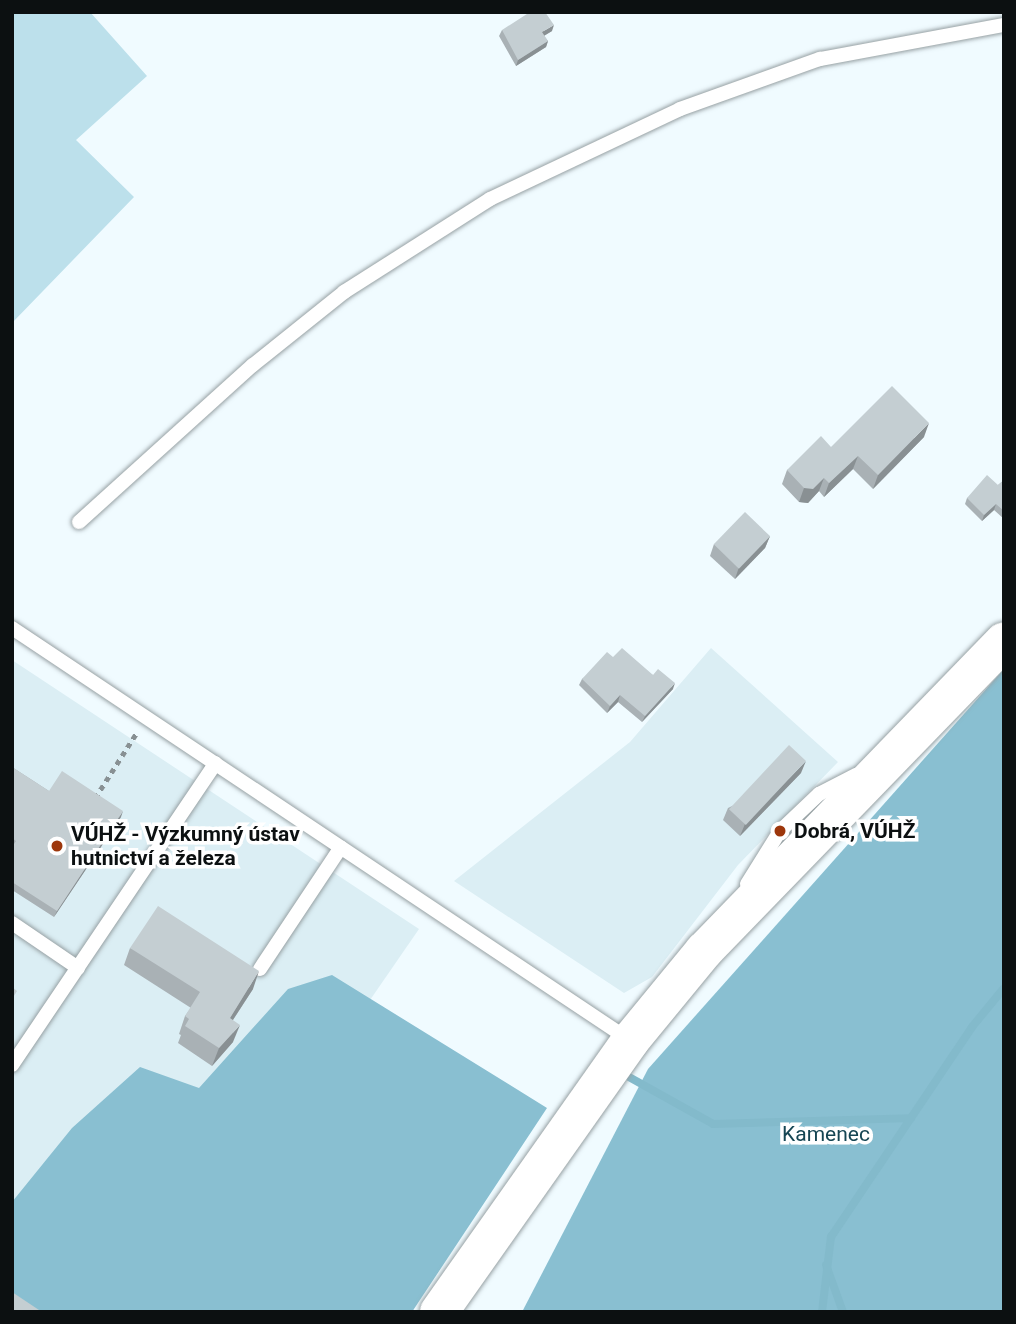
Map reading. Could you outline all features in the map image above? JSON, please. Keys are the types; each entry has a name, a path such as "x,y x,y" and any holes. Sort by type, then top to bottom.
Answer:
{"main road":[{"path":"440,1312 630,1041 704,951 885,760 1004,641"}],"lane":[{"path":"79,522 253,365 344,292 490,200 680,109 820,59 1004,25"},
{"path":"12,628 630,1041 560,1170"},
{"path":"12,1065 216,763"},
{"path":"260,969 341,847"},
{"path":"12,923 78,968"},
{"path":"440,1312 497,1258"}],"path":[{"path":"95,798 146,717"}],"shaded area":[{"path":"12,12 90,12 147,76 76,140 134,197 12,323"},
{"path":"711,648 838,762 738,865 652,977 624,993 454,881 630,742"},
{"path":"12,660 419,929 226,1209 12,1295"}],"green space":[{"name":"Kamenec","path":"1004,669 1004,1312 522,1312 648,1069"},
{"path":"332,975 547,1108 412,1312 12,1312 12,1202 72,1128 140,1067 199,1088 288,989"}],"building":[{"path":"530,12 545,12 554,25 542,32 548,41 518,60 502,30"},
{"path":"892,386 929,423 878,475 858,456 829,483 824,478 813,489 804,488 787,470 821,436 831,447"},
{"path":"987,475 998,485 1004,480 1004,511 996,504 984,515 967,498"},
{"path":"745,512 770,536 739,569 714,544"},
{"path":"622,648 653,675 658,669 675,683 645,716 620,695 610,706 582,679 607,652 613,657"},
{"path":"789,745 806,761 746,825 729,809"},
{"name":"VÚHŽ - Výzkumný ústav hutnictví a železa","path":"12,767 49,791 62,771 123,811 57,911 12,882 12,847 16,841 12,838"},
{"path":"158,906 259,971 230,1018 240,1025 219,1048 185,1026 189,1019 185,1016 200,992 130,948"},
{"path":"12,1292 42,1312 12,1312"}],"waterway":[{"path":"822,1312 831,1237 972,1027 1004,988"},
{"path":"629,1077 713,1124 911,1118"},
{"path":"826,1265 843,1312"}],"place":[{"name":"Dobrá, VÚHŽ","path":"780,831"},
{"name":"VÚHŽ - Výzkumný ústav hutnictví a železa","path":"57,846"}]}
